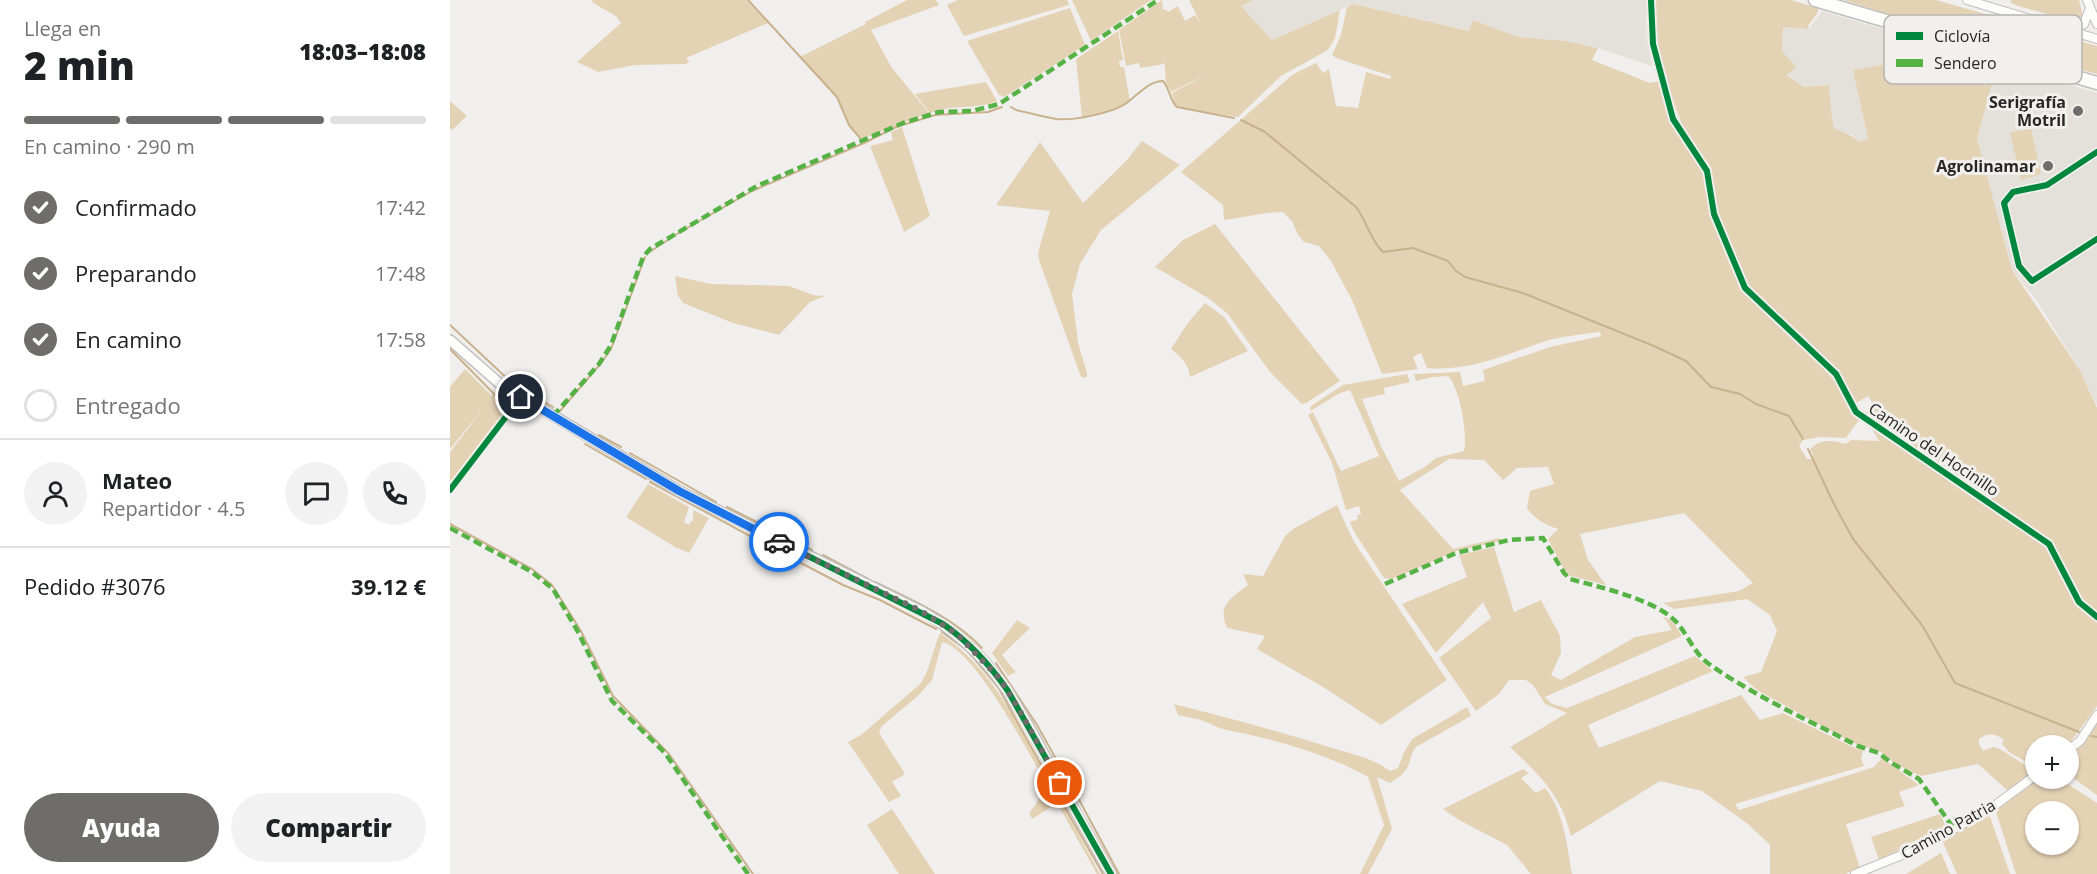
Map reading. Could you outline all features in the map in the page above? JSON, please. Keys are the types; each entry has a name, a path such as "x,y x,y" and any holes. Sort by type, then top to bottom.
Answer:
{"highway":[{"path":"1815,0 1884,20"},
{"path":"2082,79 2097,83"}],"street":[{"name":"Camino del Hocinillo","path":"1651,0 1653,44 1673,118 1707,171 1714,214 1745,288 1836,374 1856,412 2049,544 2079,602 2097,617"},
{"path":"2001,0 2004,11"},
{"path":"1973,1 2018,15"},
{"path":"2089,4 2097,24"},
{"path":"2082,25 2089,4"},
{"path":"2082,34 2097,39"},
{"path":"2097,152 2047,185 2013,192 2004,203 2019,266 2032,281 2097,238"},
{"path":"450,340 483,371 521,397 689,497 921,611 957,634 984,660 1008,691 1111,874"},
{"path":"2079,742 2097,715"},
{"name":"Camino Patria","path":"1855,874 1919,848 1990,809 2025,783"}],"shaded area":[{"path":"592,0 746,0 768,23 686,58 689,62 686,64 635,65 598,72 577,62 621,23 616,16 593,3"},
{"path":"907,0 936,0 939,5 871,30 892,68 929,113 862,139 849,125 837,96 800,57 866,24 865,22"},
{"path":"958,0 1067,0 1069,5 964,36 947,5"},
{"path":"1072,0 1151,0 1091,41"},
{"path":"1162,0 1163,10 1166,9 1168,12 1178,6 1185,21 1195,15 1201,24 1189,0 1253,0 1241,6 1272,40 1340,10 1335,38 1328,50 1281,76 1238,117 1175,105 1172,93 1211,72 1171,92 1166,83 1164,57 1164,64 1140,68 1139,63 1126,66 1119,30"},
{"path":"1253,0 1646,0 1646,36 1652,66 1598,48 1566,41 1518,37 1473,20 1470,31 1353,4 1272,40 1241,6"},
{"path":"1656,0 1791,0 1818,8 1818,12 1808,26 1809,29 1783,27 1782,51 1796,67 1787,75 1804,87 1829,85 1834,128 1860,142 1868,139 1853,70 1884,65 1884,84 1992,84 1977,138 2012,270 2081,372 2097,408 2097,614 2081,600 2051,542 1863,414 1875,407 1868,396 1856,403 1837,371 1748,287 1718,212 1711,167 1683,127 1666,82 1658,51"},
{"path":"1844,0 1936,0 1988,15 1891,15"},
{"path":"2011,0 2079,0 2083,17 2082,15 2051,15 2011,3"},
{"path":"1353,4 1469,31 1473,20 1518,37 1566,41 1598,48 1592,60 1650,83 1659,81 1673,124 1697,159 1705,176 1711,215 1744,292 1816,358 1837,385 1859,420 1846,438 1820,437 1803,440 1799,446 1807,459 1811,459 1813,454 1810,450 1813,446 1821,442 1846,444 1851,440 1879,441 1872,429 2047,548 2075,603 2097,623 2097,706 2076,735 2025,735 2025,761 2009,752 2002,744 2004,740 1998,736 1988,735 1979,739 1983,751 1993,747 2025,765 2025,779 2008,791 1978,764 1921,776 1894,763 1881,752 1851,742 1757,690 1743,677 1761,672 1777,631 1770,615 1747,599 1674,609 1663,603 1739,591 1753,583 1684,513 1580,534 1588,560 1606,585 1571,576 1565,571 1548,539 1558,529 1541,521 1527,508 1530,491 1554,484 1548,467 1517,468 1503,480 1484,460 1449,459 1400,490 1453,549 1499,538 1501,541 1456,551 1397,577 1384,578 1353,530 1350,522 1358,519 1357,515 1361,514 1359,506 1346,510 1332,463 1308,415 1313,412 1341,471 1379,456 1350,390 1340,393 1310,411 1311,406 1343,385 1407,374 1410,382 1384,388 1385,394 1362,399 1381,446 1399,481 1425,467 1436,458 1464,451 1465,444 1462,412 1456,391 1448,376 1416,381 1414,374 1460,372 1463,386 1485,381 1483,370 1550,347 1601,336 1600,332 1549,340 1489,360 1459,367 1427,368 1421,353 1413,357 1418,369 1382,374 1352,300 1331,261 1319,246 1304,242 1292,221 1283,212 1224,220 1223,205 1181,172 1292,75 1316,63 1323,73 1329,69 1336,106 1358,108 1366,72 1390,79 1391,76 1332,55 1341,35 1347,7"},
{"path":"1070,8 1085,45 1004,97 999,95 967,41"},
{"path":"1822,11 1884,29 1884,65 1853,70 1868,140 1860,142 1851,134 1834,128 1829,85 1804,87 1787,74 1782,51 1783,27 1809,29"},
{"path":"1118,31 1123,60 1119,61 1120,67 1124,67 1130,102 1116,110 1082,118 1076,59"},
{"path":"2082,42 2097,46 2097,74 2082,70"},
{"path":"986,82 997,101 989,104 930,113 915,94"},
{"path":"1925,84 2067,84 2097,93 2097,406 2081,372 2037,301 2012,270 1977,138 1978,134 1932,134"},
{"path":"450,101 467,116 452,130 450,128"},
{"path":"902,127 930,216 904,232 870,146 893,140 891,132"},
{"path":"2031,129 2041,174 2021,180 2010,132"},
{"path":"1142,141 1180,165 1101,230 1080,264 1072,294 1078,343 1087,373 1084,378 1081,377 1039,260 1038,253 1050,211 996,205 1040,142 1083,203 1126,161"},
{"path":"1215,224 1340,381 1306,403 1302,404 1270,372 1227,313 1208,298 1155,267 1183,240"},
{"path":"675,276 711,284 789,286 813,295 825,296 810,302 779,335 733,323 683,303 678,296"},
{"path":"1205,303 1224,317 1248,351 1190,377 1184,361 1171,349 1187,324"},
{"path":"465,369 491,397 492,394 498,400 502,412 500,420 450,482 450,452 486,405 450,449 450,387"},
{"path":"648,484 689,507 684,522 689,525 693,521 693,510 709,518 689,553 626,517"},
{"path":"1337,505 1362,554 1447,680 1381,725 1323,687 1257,649 1265,636 1227,628 1224,620 1227,603 1248,585 1243,574 1263,576 1285,536 1293,529"},
{"path":"1494,547 1514,612 1541,600 1560,636 1561,653 1551,675 1561,680 1635,637 1672,630 1663,616 1673,622 1682,636 1545,697 1552,704 1567,708 1695,656 1713,671 1588,725 1599,748 1741,695 1760,720 1783,713 1863,750 1861,759 1864,766 1735,804 1739,810 1874,767 1882,758 1919,785 1899,792 1905,806 1846,824 1860,868 1845,874 1770,874 1770,845 1748,824 1702,791 1660,781 1571,836 1555,797 1540,777 1510,747 1567,713 1545,704 1533,685 1526,680 1509,680 1499,694 1476,711 1439,658 1491,618 1483,602 1436,653 1402,604 1467,577 1459,555"},
{"path":"1017,620 1030,628 1002,655 1016,672 1008,676 992,653"},
{"path":"940,633 961,649 995,688 1023,732 1060,801 1032,819 1029,813 1041,795 1041,774 997,699 982,679 954,648 942,642 932,680 919,695 882,726 879,733 905,774 892,782 901,796 889,802 848,742 861,735 920,684"},
{"path":"1174,704 1359,756 1390,771 1398,768 1412,739 1467,707 1471,716 1416,747 1405,771 1390,783 1377,777 1392,829 1368,874 1360,874 1384,825 1368,777 1352,768 1297,747 1222,729 1201,720 1178,715"},
{"path":"2097,720 2097,795 2079,782 2079,746"},
{"path":"1523,769 1529,773 1521,778 1536,793 1545,788 1557,807 1564,829 1572,874 1531,874 1507,845 1443,809"},
{"path":"2025,788 2075,789 2097,803 2097,874 2016,874 1995,809"},
{"path":"1063,806 1100,874 1097,874 1060,808"},
{"path":"892,809 935,874 899,874 867,825"},
{"path":"1940,814 1946,827 1879,860 1871,837"},
{"path":"1989,814 2010,874 1957,874 1942,840"},
{"path":"1941,853 1950,874 1906,874"}],"waterway":[{"path":"748,0 837,97 849,125 860,138"},
{"path":"1011,107 1057,119 1082,118 1119,107 1152,83 1163,81 1177,107 1234,118"},
{"path":"648,253 752,191 896,127 935,115 988,112 1002,107"},
{"path":"1241,120 1265,132 1356,207 1383,252 1413,248 1448,261 1465,277 1523,293 1654,346 1686,361 1711,387 1740,394 1756,404 1789,416 1803,439"},
{"path":"560,411 611,349 645,257"},
{"path":"450,325 511,382 553,407"},
{"path":"450,349 497,397"},
{"path":"599,435 621,447"},
{"path":"585,444 646,479"},
{"path":"1808,449 1853,539 1922,625 1955,683 2079,732"},
{"path":"630,453 716,502"},
{"path":"650,482 776,550"},
{"path":"727,507 763,525"},
{"path":"450,524 532,569 552,585 581,631 613,696 669,754 753,874"},
{"path":"773,530 812,550"},
{"path":"782,553 936,629"},
{"path":"823,555 868,579"},
{"path":"875,582 946,619 982,648"},
{"path":"942,632 968,651 998,687 1060,799"},
{"path":"996,663 1037,725 1065,775"},
{"path":"2091,736 2097,737"},
{"path":"1070,783 1119,874"},
{"path":"1064,806 1103,874"}],"marked path":[{"path":"553,416 599,364 611,345 643,257 650,249 757,186 903,123 939,112 972,111 999,104 1158,0"},
{"path":"450,528 532,572 553,589 577,630 612,701 665,753 748,874"},
{"path":"1385,584 1456,553 1509,540 1543,538 1570,579 1623,594 1662,611 1677,623 1703,659 1727,676 1764,698 1858,746 1879,753 1919,779 1954,829"}],"cycle path":[{"path":"1651,0 1653,44 1673,119 1707,171 1714,214 1745,288 1836,374 1856,412 2049,544 2079,602 2097,617"},
{"path":"2097,152 2047,185 2013,192 2004,203 2019,266 2032,281 2097,239"},
{"path":"450,490 521,397 679,491 943,624 978,654 1008,691 1111,874"}],"way so far":[{"path":"779,542 921,611 943,624 970,645 1000,679 1060,783"}],"place":[{"name":"Serigrafía Motril","path":"2078,111"},
{"name":"Agrolinamar","path":"2048,166"}],"route":[{"path":"521,397 679,491 779,542"}]}
